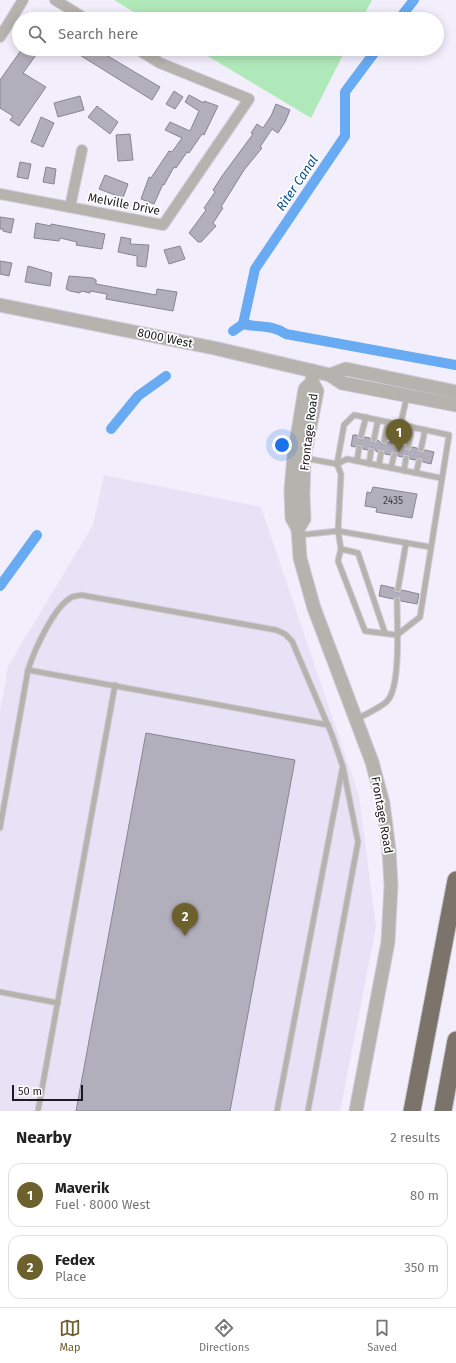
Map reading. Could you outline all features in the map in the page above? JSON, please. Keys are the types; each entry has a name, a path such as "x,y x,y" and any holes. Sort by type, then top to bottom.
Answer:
{"highway":[{"path":"412,1111 456,880"},
{"path":"443,1111 456,1040"}],"street":[{"path":"16,12 23,0"},
{"path":"55,0 75,12"},
{"path":"0,37 12,18"},
{"name":"Melville Drive","path":"0,194 163,225 249,99 160,63 148,56"},
{"path":"70,208 82,150"},
{"name":"8000 West","path":"0,305 214,348 313,377 346,370 456,392"},
{"name":"8000 West","path":"330,374 342,383 456,405"},
{"name":"Frontage Road","path":"298,532 304,519 304,458 317,391 313,377"},
{"name":"Frontage Road","path":"313,377 305,389 292,476 292,518 298,532 300,558 314,608 372,762 382,803 389,844 391,886 390,923 356,1111"}],"lane":[{"path":"396,444 407,395"},
{"path":"354,415 400,425 448,435 420,617 397,635 365,631 338,561 342,549 338,531 341,510 341,474 337,464 344,425 354,415"},
{"path":"361,436 366,417"},
{"path":"374,439 378,420"},
{"path":"384,441 388,422"},
{"path":"408,447 412,427"},
{"path":"421,449 425,430"},
{"path":"357,461 359,448"},
{"path":"369,464 372,451"},
{"path":"379,465 381,453"},
{"path":"391,468 394,455"},
{"path":"304,458 337,464 347,459 441,478"},
{"path":"404,471 406,458"},
{"path":"416,473 419,461"},
{"path":"298,532 338,531 430,547"},
{"path":"398,589 406,543"},
{"path":"342,549 358,553 385,633"},
{"path":"0,828 28,670 34,650 64,603 73,596 81,595 276,630 285,634 292,641 328,725 342,767 358,842 308,1111"},
{"path":"357,719 388,701 394,688 397,600"},
{"path":"28,670 328,725"},
{"path":"38,1111 115,685"},
{"path":"278,1111 342,767"},
{"path":"0,992 58,1003"}],"shaded area":[{"path":"104,475 261,507 359,796 376,927 340,1111 0,1111 0,712 8,666 93,525"}],"green space":[{"path":"114,0 372,0 366,12 134,12"},
{"path":"208,56 342,56 311,118"}],"building":[{"path":"17,56 35,56 23,73 46,87 19,126 10,120 13,116 0,108 0,80"},
{"path":"81,56 108,56 160,87 152,100"},
{"path":"174,91 183,97 175,109 166,104"},
{"path":"189,95 204,103 204,101 218,106 204,135 202,134 189,153 187,152 176,168 174,167 164,185 163,184 154,204 141,199 149,177 151,178 169,151 172,152 182,138 165,130 170,122 190,131 199,111 185,102"},
{"path":"80,96 84,110 58,117 54,103"},
{"path":"276,104 290,110 285,122 278,133 272,129 260,147 262,148 244,170 221,207 223,208 213,223 216,226 201,242 198,242 189,233 206,210 204,208 215,192 213,190 253,134 251,133 257,124 263,128 271,116"},
{"path":"97,106 118,122 110,134 88,117"},
{"path":"41,117 54,123 43,147 31,142"},
{"path":"130,134 133,160 118,161 116,135"},
{"path":"20,162 31,164 28,179 17,177"},
{"path":"46,167 56,169 54,184 43,182"},
{"path":"105,175 128,184 123,198 99,189"},
{"path":"0,217 14,219 11,233 0,229"},
{"path":"36,223 51,226 51,224 105,234 102,249 76,245 77,242 60,238 59,241 34,238"},
{"path":"121,237 131,239 130,244 149,245 146,267 137,266 137,256 118,252"},
{"path":"180,246 185,259 169,264 164,250"},
{"path":"0,261 12,263 9,276 0,274"},
{"path":"28,266 52,273 50,286 25,282"},
{"path":"69,276 93,278 96,280 96,284 156,295 157,289 177,292 173,311 106,299 107,294 90,291 90,293 81,291 80,293 70,291 66,289"},
{"path":"353,435 357,435 360,440 365,437 370,438 373,443 378,440 383,445 388,442 392,443 396,448 400,445 404,446 407,451 412,447 417,448 420,453 425,450 434,452 431,464 423,462 420,457 415,460 410,459 407,454 402,457 398,456 395,451 390,455 385,454 382,449 377,452 372,447 367,450 363,449 360,444 355,447 351,446"},
{"path":"373,487 417,494 412,518 376,512 377,508 365,506 367,492 371,493"},
{"path":"381,585 394,588 397,593 402,590 419,594 417,604 401,601 397,596 393,599 379,596"},
{"path":"146,733 295,760 230,1111 76,1111"}],"waterway":[{"name":"Riter Canal","path":"405,12 414,0"},
{"name":"Riter Canal","path":"233,331 243,324 255,269 345,136 345,92 372,56"},
{"path":"243,324 270,327 286,334 456,365"},
{"name":"Riter Canal","path":"111,429 138,396 166,376"},
{"name":"Riter Canal","path":"0,586 37,535"}],"place":[{"name":"Maverik","path":"399,452"},
{"name":"Fedex","path":"185,936"}]}
